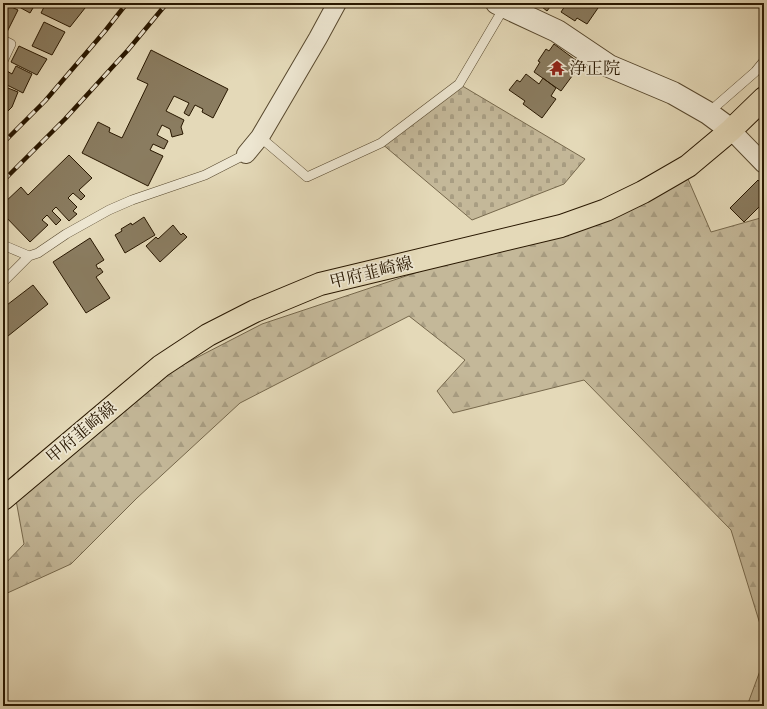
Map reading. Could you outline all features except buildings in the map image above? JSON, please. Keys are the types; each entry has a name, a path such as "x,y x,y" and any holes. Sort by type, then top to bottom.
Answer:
{"main road":[{"name":"甲府韮崎線","path":"3,498 161,366 208,335 255,311 320,284 561,226 606,210 643,192 688,166 731,130 764,98"}],"street":[{"path":"246,154 260,137 337,3"},
{"path":"503,4 557,31 609,66 673,93 708,113 731,130 764,164"}],"lane":[{"path":"260,137 307,177 382,142 460,84 503,4"},
{"path":"3,40 11,44 3,61"},
{"path":"708,113 755,72 764,61"},
{"path":"3,282 29,256 38,253 66,234 109,210 132,200 205,175 246,154"},
{"path":"3,245 29,256"}],"green space":[{"path":"459,84 585,159 564,184 472,220 381,143"},
{"path":"688,179 711,232 764,217 764,637 731,530 584,380 453,413 437,391 465,360 409,316 240,403 137,498 71,564 3,595 3,566 24,544 16,500 165,374 262,324 660,190"},
{"path":"764,660 764,706 747,706"}],"railway":[{"path":"3,143 45,101 127,3"},
{"path":"3,181 65,119 128,50 167,3"}],"place":[{"name":"浄正院","path":"557,68"}]}
